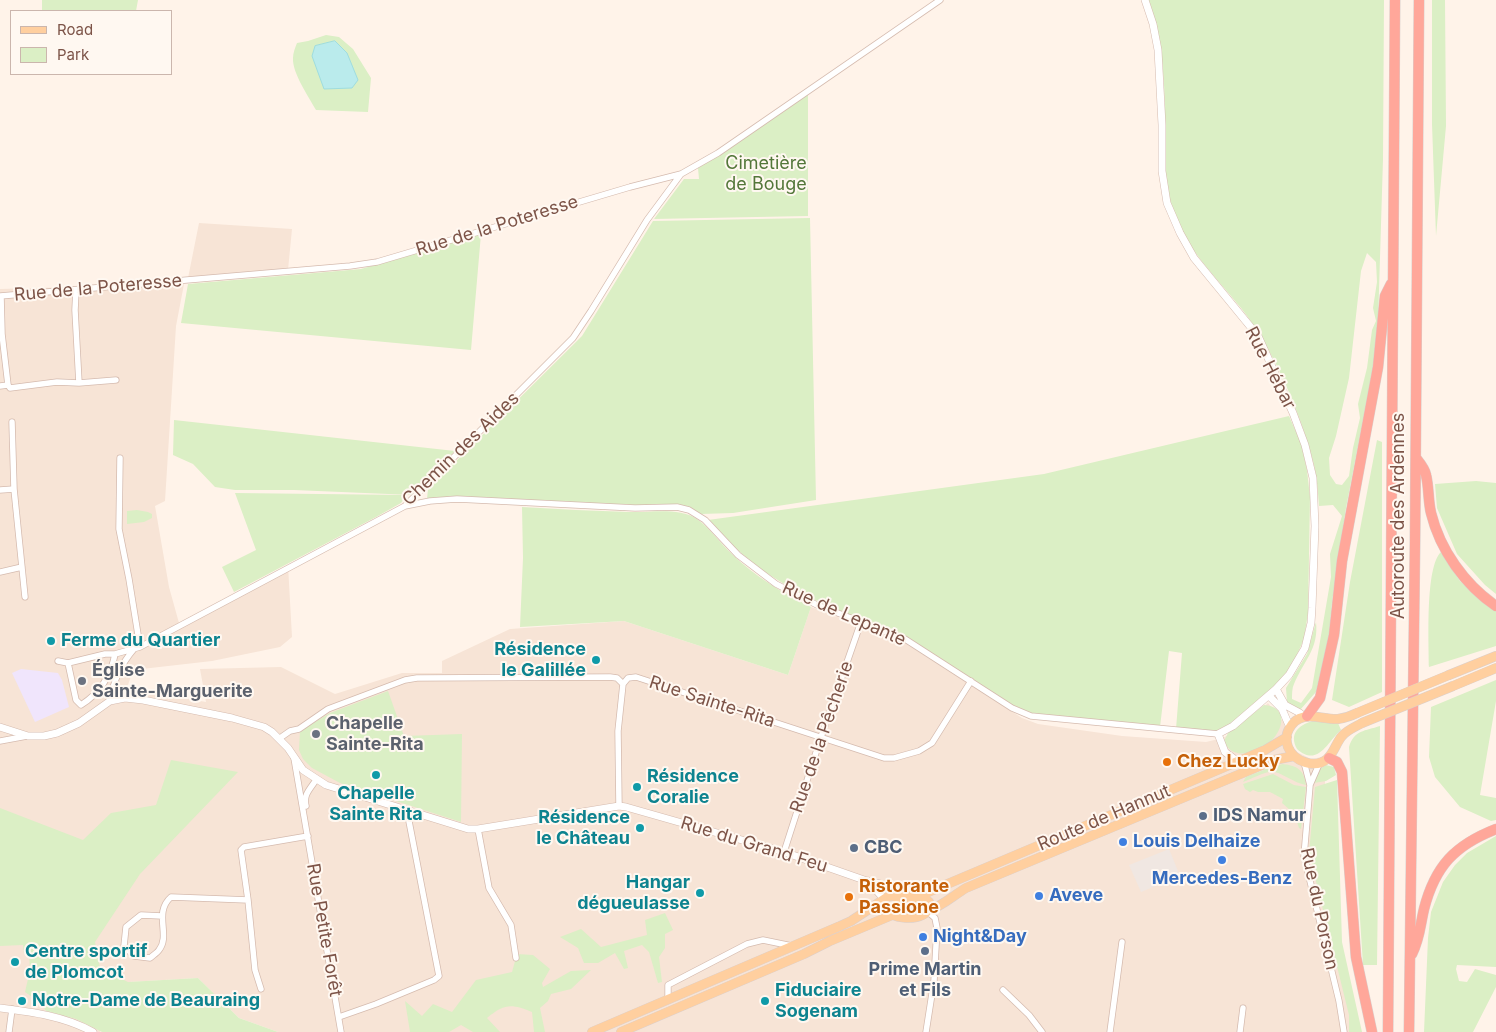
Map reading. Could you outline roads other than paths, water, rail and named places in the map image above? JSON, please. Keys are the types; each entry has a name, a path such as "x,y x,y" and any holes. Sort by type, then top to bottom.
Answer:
{"highway":[{"name":"Autoroute des Ardennes","path":"1388,1032 1395,0"},
{"name":"Autoroute des Ardennes","path":"1409,1032 1419,0"},
{"path":"1303,714 1314,700 1325,672 1334,635 1342,561 1378,367 1385,296 1393,278"},
{"path":"1416,457 1426,474 1431,514 1443,546 1466,580 1496,606"},
{"path":"1325,760 1337,762 1342,772 1356,957 1372,1032"},
{"path":"1411,958 1419,940 1428,895 1443,865 1465,844 1479,836 1496,830"}],"main road":[{"path":"1274,746 1288,723 1303,714 1338,718 1357,713 1496,656"},
{"path":"1287,737 1288,747 1294,756 1312,764 1325,760 1348,730 1496,668"},
{"name":"Route de Hannut","path":"918,897 1274,746 1287,737 1288,730 1303,714"},
{"name":"Route de Hannut","path":"621,1032 892,915 905,918 916,915 923,916 928,911 937,908 947,899 974,884 1274,760 1294,756"},
{"path":"592,1032 852,921 889,896 907,895 926,899 930,906 928,911"},
{"path":"884,899 883,910 888,915 892,915 900,910 901,907 901,903 895,897"},
{"path":"916,915 910,907 912,900 918,897"}],"street":[{"name":"Rue de la Poteresse","path":"0,296 350,266 376,262 630,186 682,174 718,153 940,0"},
{"name":"Rue Hébar","path":"1146,0 1158,50 1162,125 1162,171 1169,210 1194,258 1258,336 1293,413 1305,445 1313,478 1314,545 1312,608 1308,637 1300,658 1290,675 1276,689"},
{"name":"Chemin des Aides","path":"110,701 112,686 127,657 137,648 405,506 573,338 592,311 648,220 682,174"},
{"path":"76,290 75,310 79,383"},
{"path":"0,296 8,385"},
{"path":"0,386 8,385 10,388 58,382 79,383 116,380"},
{"path":"12,422 14,488 25,597"},
{"path":"58,661 68,663 137,648 129,579 119,529 120,458"},
{"path":"0,490 14,488"},
{"name":"Rue de Lepante","path":"405,506 430,501 456,499 635,508 677,507 689,510 700,515 738,556 776,584 817,605 905,639 1012,708 1031,716 1218,734"},
{"path":"0,572 22,567"},
{"name":"Rue de la Pêcherie","path":"784,852 861,622"},
{"path":"68,663 76,700 81,705 92,698 112,670 115,654"},
{"name":"Rue Sainte-Rita","path":"280,738 290,730 298,729 328,709 404,680 417,678 610,676 617,678 623,684 628,678 636,677 884,758 894,758 919,751 932,743 971,681"},
{"path":"619,806 618,731 623,684"},
{"path":"1237,762 1225,752 1218,734 1233,726 1276,689 1285,705 1303,714"},
{"path":"1269,696 1282,709 1288,723"},
{"name":"Rue du Grand Feu","path":"28,736 44,736 58,733 78,723 110,701 125,698 144,700 232,718 264,727 280,738 303,770 316,780 330,787 468,829 478,829 619,806 639,810 784,852 890,887 907,895"},
{"path":"0,728 28,736"},
{"path":"0,741 28,736"},
{"name":"Rue Petite Forêt","path":"294,758 342,1032"},
{"name":"Rue du Porson","path":"1310,785 1325,760"},
{"name":"Rue du Porson","path":"1304,762 1310,785 1304,856 1339,1001 1344,1032"},
{"name":"Rue Petite Forêt","path":"307,827 309,821 304,800 316,780"},
{"path":"340,1017 393,997 434,980 439,976 407,811"},
{"path":"478,829 489,888 511,924 516,958"},
{"path":"261,989 255,970 241,850 244,847 308,836"},
{"name":"Rue du Grand Feu","path":"868,881 884,899"},
{"path":"890,887 895,897"},
{"path":"162,916 141,915 126,927 124,946 134,956 150,958 160,950 163,938 162,916 165,903 171,897 248,900"},
{"path":"926,1032 934,981 937,928 935,918 928,911"},
{"path":"668,998 668,985 747,944 763,940 792,946"},
{"path":"1110,1032 1122,942"},
{"path":"1003,990 1029,1015 1042,1032"},
{"path":"0,1008 43,1014 73,1023 93,1032"},
{"path":"1240,1032 1243,1008"},
{"path":"9,1032 12,1010"}],"water":[{"path":"335,41 347,53 358,80 352,88 324,89 312,56 315,46"}],"place":[{"name":"Ferme du Quartier","path":"51,641"},
{"name":"Résidence le Galillée","path":"596,660"},
{"name":"Église Sainte-Marguerite","path":"82,681"},
{"name":"Chapelle Sainte-Rita","path":"316,734"},
{"name":"Chez Lucky","path":"1167,762"},
{"name":"Chapelle Sainte Rita","path":"376,775"},
{"name":"Résidence Coralie","path":"637,787"},
{"name":"IDS Namur","path":"1203,816"},
{"name":"Résidence le Château","path":"640,828"},
{"name":"Louis Delhaize","path":"1123,842"},
{"name":"CBC","path":"854,848"},
{"name":"Mercedes-Benz","path":"1222,860"},
{"name":"Hangar dégueulasse","path":"700,893"},
{"name":"Aveve","path":"1039,896"},
{"name":"Ristorante Passione","path":"849,897"},
{"name":"Night&Day","path":"923,937"},
{"name":"Prime Martin et Fils","path":"925,951"},
{"name":"Centre sportif de Plomcot","path":"15,962"},
{"name":"Notre-Dame de Beauraing","path":"22,1001"},
{"name":"Fiduciaire Sogenam","path":"765,1001"}],"park label":[{"name":"Cimetière de Bouge","path":"766,174"}]}
